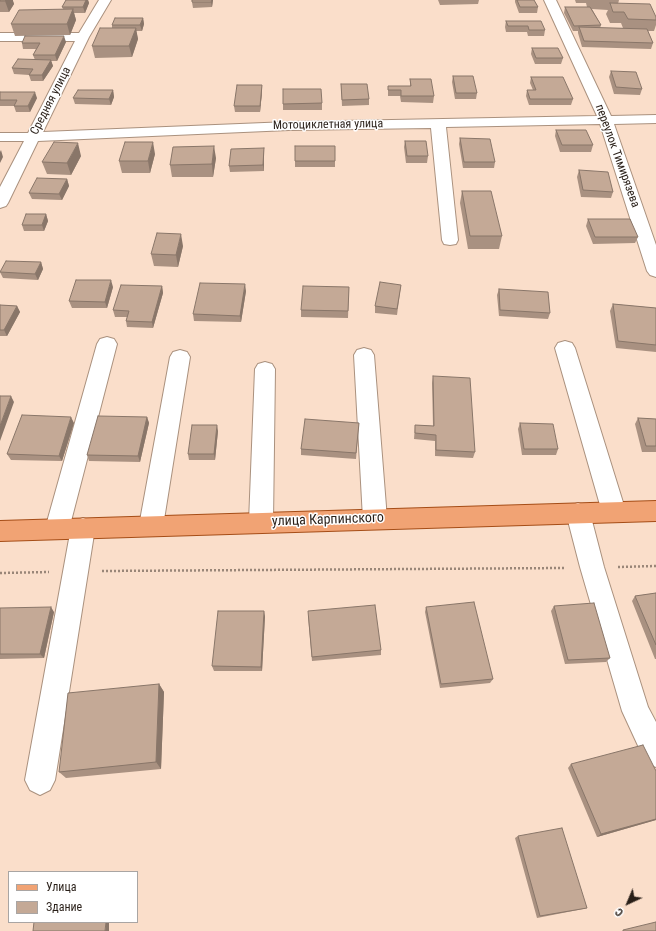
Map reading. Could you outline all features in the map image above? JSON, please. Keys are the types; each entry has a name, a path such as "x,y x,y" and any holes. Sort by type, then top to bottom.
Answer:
{"main road":[{"name":"улица Карпинского","path":"0,531 656,511"}],"street":[{"name":"Средняя улица","path":"0,203 83,37 105,0"},
{"name":"переулок Тимирязева","path":"550,0 606,120 656,271"},
{"path":"0,37 83,37"},
{"name":"Мотоциклетная улица","path":"0,137 33,137 289,126 656,119"},
{"path":"438,123 450,240"},
{"path":"57,529 107,344"},
{"path":"564,348 614,512"},
{"path":"364,355 375,519"},
{"path":"151,526 180,357"},
{"path":"261,522 265,369"},
{"path":"578,513 592,567 636,711 656,753"},
{"path":"40,780 83,528"}],"path":[{"path":"0,572 656,566"}],"building":[{"path":"66,0 86,0 83,7 62,7"},
{"path":"192,0 212,0 211,2 192,2"},
{"path":"517,0 534,0 538,7 520,7"},
{"path":"610,3 650,4 656,20 628,19 624,12 613,12"},
{"path":"565,7 590,7 601,25 574,26"},
{"path":"73,9 67,24 11,24 19,10"},
{"path":"115,18 143,18 140,25 112,25"},
{"path":"506,21 541,21 545,30 529,30 528,26 508,26"},
{"path":"579,27 647,29 653,43 584,41"},
{"path":"100,28 136,28 129,46 92,46"},
{"path":"25,36 64,36 55,55 33,55 40,43 22,43"},
{"path":"532,48 558,48 563,58 536,58"},
{"path":"18,59 51,60 42,75 29,75 33,69 12,68"},
{"path":"611,71 636,72 642,89 616,87"},
{"path":"453,76 473,76 477,93 456,93"},
{"path":"531,77 563,77 573,99 530,99 527,90 536,90"},
{"path":"410,79 431,79 434,96 401,96 401,90 388,90 388,86 411,86"},
{"path":"341,84 367,84 369,99 342,100"},
{"path":"237,85 262,85 260,106 234,106"},
{"path":"283,89 321,89 322,103 283,104"},
{"path":"78,90 113,90 109,99 73,98"},
{"path":"0,92 35,92 28,106 14,106 17,100 0,100"},
{"path":"556,130 586,130 593,145 562,145"},
{"path":"460,138 490,139 495,162 464,162"},
{"path":"405,141 426,141 428,156 407,156"},
{"path":"54,142 78,143 67,163 42,162"},
{"path":"125,142 153,142 148,161 119,161"},
{"path":"214,146 212,164 170,165 173,147"},
{"path":"295,146 335,146 335,161 295,161"},
{"path":"264,148 263,165 229,166 231,149"},
{"path":"579,170 608,172 613,192 583,190"},
{"path":"37,178 67,179 59,194 29,193"},
{"path":"462,191 491,191 502,236 470,236"},
{"path":"26,214 46,214 42,225 22,225"},
{"path":"588,219 630,219 638,237 595,237"},
{"path":"157,233 181,234 176,255 151,254"},
{"path":"6,261 41,262 35,274 0,272"},
{"path":"76,280 111,280 105,302 69,301"},
{"path":"380,282 401,285 397,309 375,306"},
{"path":"200,283 245,284 240,316 193,314"},
{"path":"121,285 162,286 152,322 126,321 129,311 113,310"},
{"path":"303,286 349,287 348,311 301,310"},
{"path":"499,289 548,292 550,313 500,310"},
{"path":"613,304 656,308 656,345 618,341"},
{"path":"0,305 17,306 4,330 0,330"},
{"path":"433,376 470,378 475,452 436,450 436,435 415,433 415,425 434,426"},
{"path":"0,396 11,396 0,426"},
{"path":"22,415 71,417 59,456 7,454"},
{"path":"98,416 147,417 138,456 87,455"},
{"path":"638,418 656,419 656,446 646,446"},
{"path":"305,419 359,423 356,453 301,449"},
{"path":"520,423 553,424 558,449 524,449"},
{"path":"192,425 217,425 214,454 188,454"},
{"path":"656,593 656,645 635,596"},
{"path":"474,602 493,679 441,684 426,607"},
{"path":"594,603 610,658 568,660 554,606"},
{"path":"375,605 381,650 312,657 308,611"},
{"path":"51,607 40,654 0,654 0,608"},
{"path":"218,611 264,611 261,667 212,666"},
{"path":"159,684 156,762 59,772 68,693"},
{"path":"643,745 656,771 656,819 601,834 571,764"},
{"path":"562,828 587,908 540,916 518,836"},
{"path":"656,922 656,931 623,931 623,930"},
{"path":"34,923 106,923 105,931 33,931"}]}
